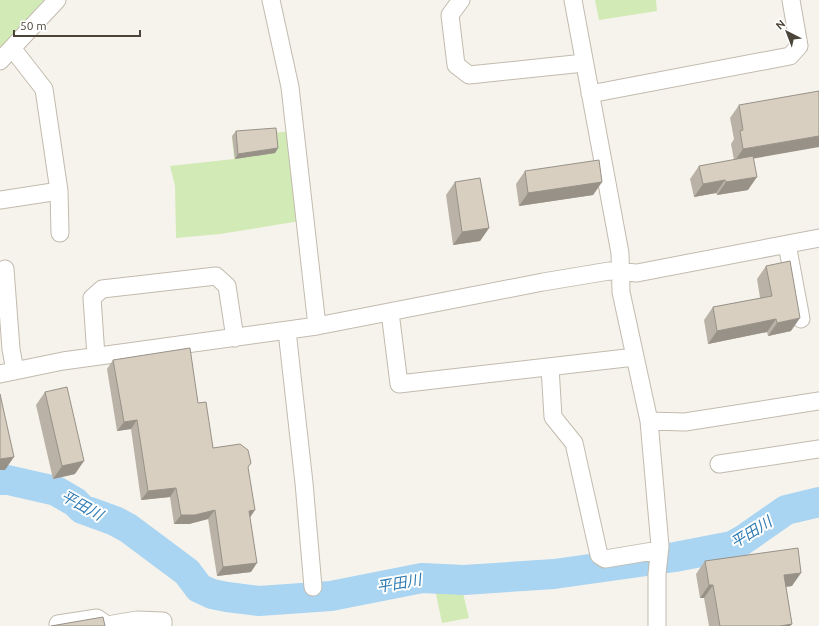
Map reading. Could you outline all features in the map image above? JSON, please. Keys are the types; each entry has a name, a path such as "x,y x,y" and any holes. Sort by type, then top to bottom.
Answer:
{"street":[{"path":"0,61 57,0"},
{"path":"271,0 290,87 317,326"},
{"path":"461,0 450,15 456,65 469,75 584,62"},
{"path":"573,0 620,253 621,292 649,421 658,556 656,626"},
{"path":"590,94 790,56 799,46 791,0"},
{"path":"12,48 44,89 59,191 60,233"},
{"path":"0,200 59,191"},
{"path":"4,269 11,349 8,373 96,356 317,326 543,282 609,271 637,273 819,238"},
{"path":"787,244 801,319"},
{"path":"96,356 92,298 102,289 216,276 226,286 235,338"},
{"path":"390,312 399,384 635,357"},
{"path":"287,331 304,483 313,588"},
{"path":"550,367 553,417 574,443 599,555 605,559 658,556"},
{"path":"649,421 685,422 819,401"},
{"path":"719,464 819,449"},
{"path":"58,624 97,618 107,625 137,620 163,621 163,626"}],"green space":[{"path":"0,0 44,0 0,48"},
{"path":"595,0 656,0 657,11 599,20"},
{"path":"292,131 300,221 220,234 176,238 175,186 170,166 234,159 232,137"},
{"path":"435,589 462,589 469,618 442,623"}],"building":[{"path":"819,91 819,136 743,149 740,131 743,130 739,105"},
{"path":"276,128 278,148 238,154 236,131"},
{"path":"753,156 757,177 703,184 699,166"},
{"path":"599,160 602,182 528,193 525,171"},
{"path":"480,178 489,228 462,232 455,182"},
{"path":"790,261 800,318 777,323 776,319 717,331 713,307 772,296 766,266"},
{"path":"190,348 198,403 206,402 213,448 240,444 248,450 251,463 248,467 255,510 249,511 257,563 223,567 215,510 195,515 181,515 176,488 148,491 137,420 124,422 113,360"},
{"path":"67,387 84,461 62,466 45,392"},
{"path":"0,394 14,457 0,459"},
{"path":"798,548 801,573 784,575 792,624 780,626 720,626 713,585 709,585 705,561"},
{"path":"103,617 105,626 51,626"}],"waterway":[{"name":"平田川","path":"0,480 8,480 56,491 75,502 82,509 115,521 128,528 187,572 199,588 212,594 259,601 331,596 422,578 464,580 554,574 675,557 732,546 786,510 819,502"}]}
